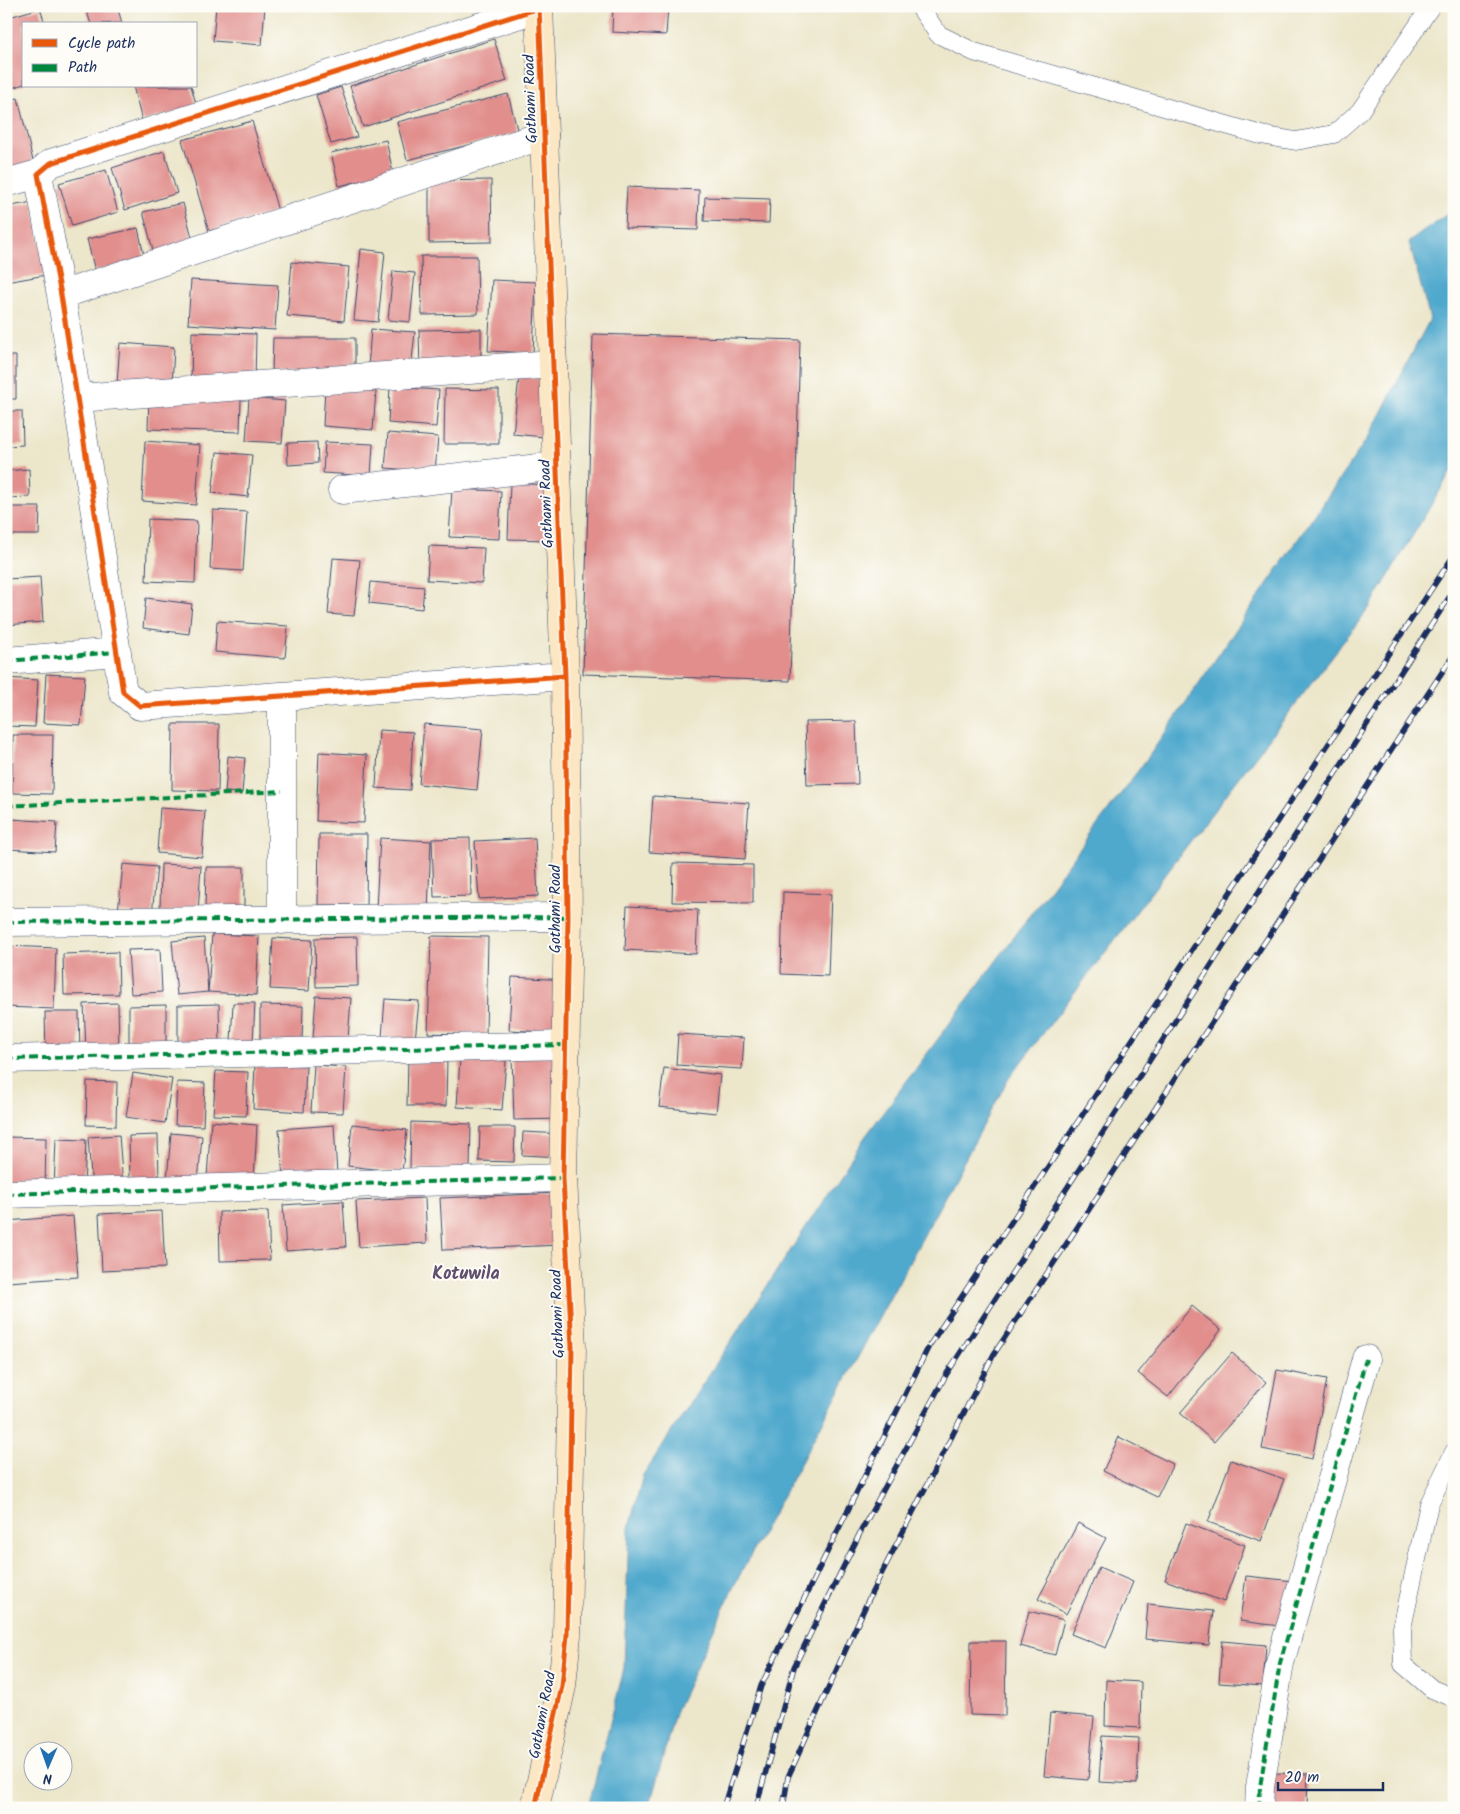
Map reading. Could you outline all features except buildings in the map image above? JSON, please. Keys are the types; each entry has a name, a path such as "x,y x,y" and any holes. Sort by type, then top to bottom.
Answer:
{"street":[{"name":"Gothami Road","path":"535,1808 562,1686 567,1635 572,1347 564,1178 568,917 565,676 539,7"},
{"path":"6,183 38,174 51,163 539,7"},
{"path":"61,296 544,135"},
{"path":"38,174 61,296 123,692 140,706 565,676"},
{"path":"77,398 553,364"},
{"path":"342,490 557,466"},
{"path":"6,662 117,652"},
{"path":"282,696 282,920"},
{"path":"6,922 568,917"},
{"path":"6,1059 566,1044"},
{"path":"6,1194 564,1178"},
{"path":"1259,1808 1260,1787 1280,1663 1366,1359"}],"lane":[{"path":"919,6 938,34 974,52 1261,135 1296,141 1334,134 1360,111 1431,6"},
{"path":"1454,1452 1429,1504 1402,1628 1403,1664 1432,1689 1454,1698"}],"water":[{"path":"1454,209 1454,467 1370,607 1009,1078 735,1584 676,1710 649,1808 588,1808 624,1669 629,1528 643,1475 865,1137 1149,756 1369,436 1430,319 1409,242"}],"railway":[{"path":"723,1808 761,1686 929,1346 1454,555"},
{"path":"756,1808 794,1667 862,1529 946,1375 1454,590"},
{"path":"783,1808 788,1777 870,1596 994,1354 1454,654"}],"marked path":[{"path":"6,661 117,652"},
{"path":"6,806 282,791"},
{"path":"6,922 568,917"},
{"path":"6,1059 566,1045"},
{"path":"6,1194 563,1178"},
{"path":"1259,1808 1260,1787 1280,1663 1366,1359"}],"cycle path":[{"path":"535,1808 562,1686 567,1635 572,1347 563,1178 568,917 565,676 539,6"},
{"path":"539,8 51,163 38,174 61,295 123,692 140,706 565,676"}],"district":[{"name":"Kotuwila","path":"466,1273"}]}
